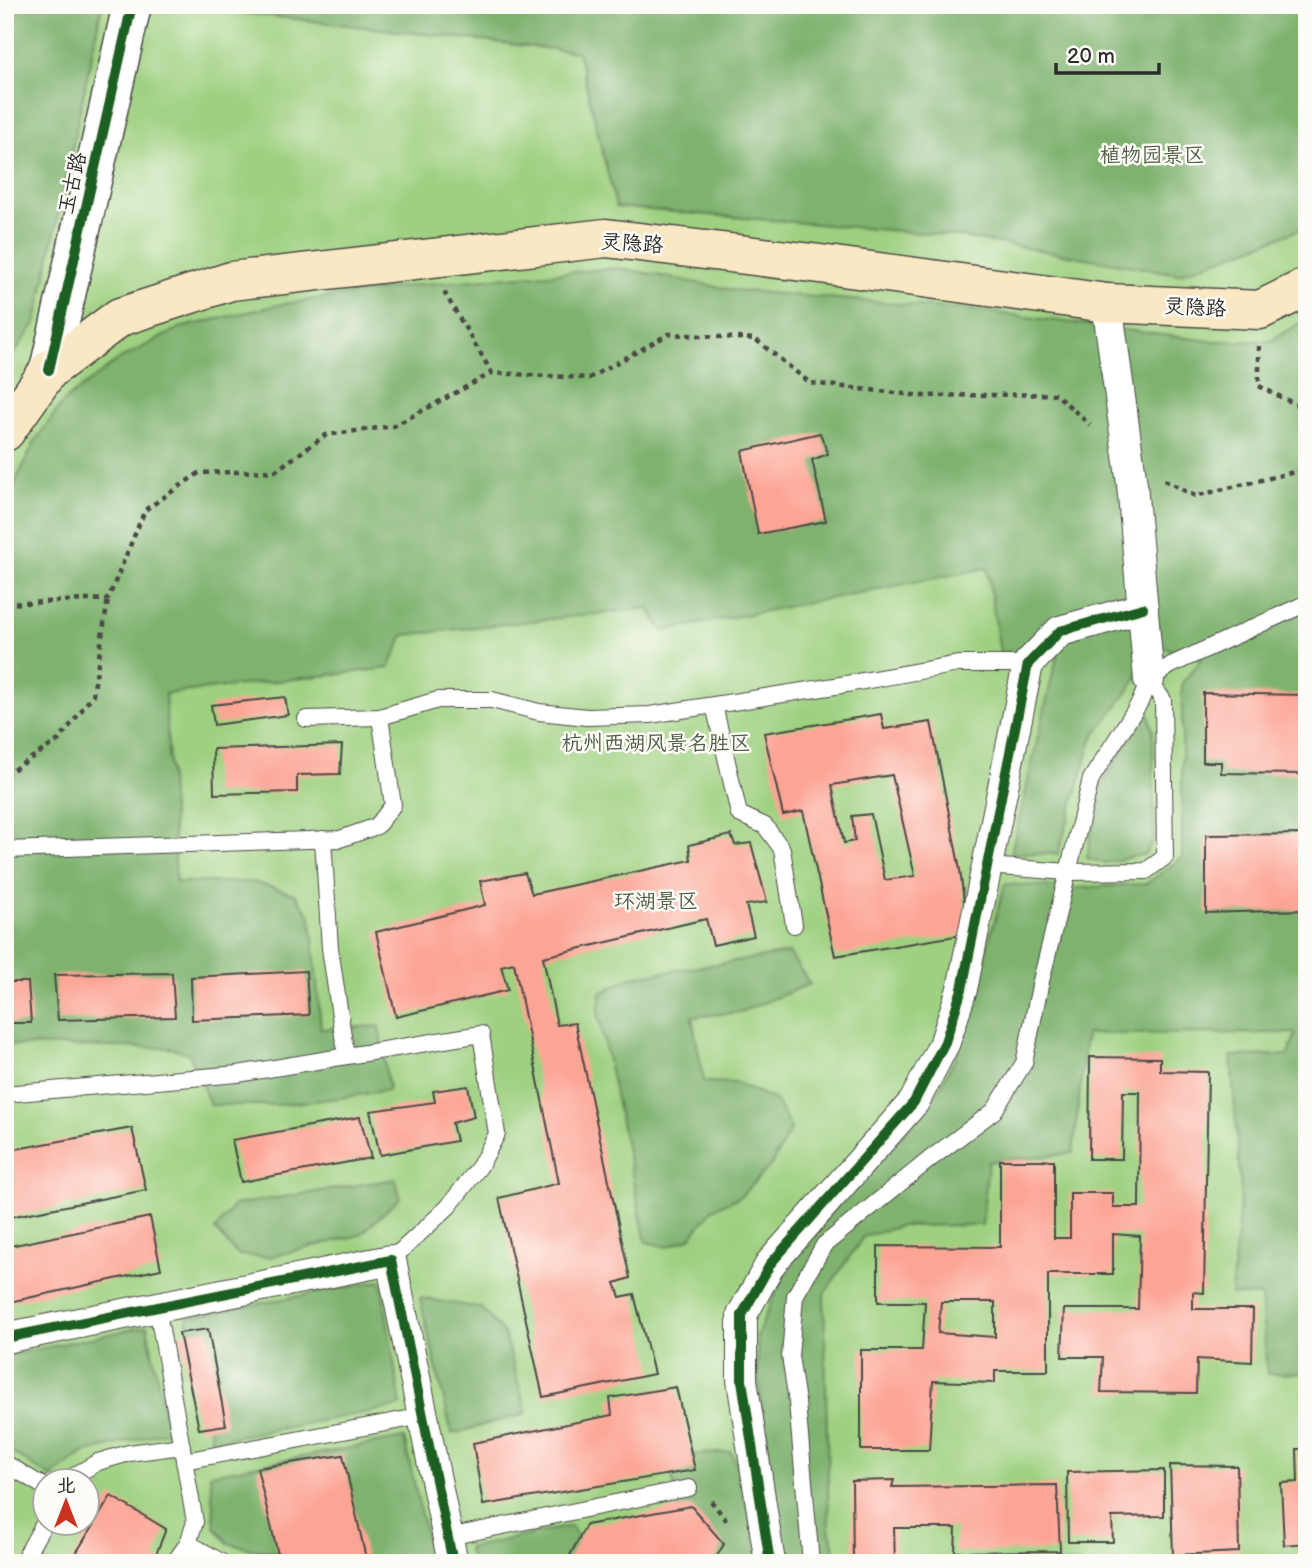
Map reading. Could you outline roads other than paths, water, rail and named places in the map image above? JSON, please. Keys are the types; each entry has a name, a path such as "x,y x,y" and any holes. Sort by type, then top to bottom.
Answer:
{"main road":[{"name":"灵隐路","path":"5,432 49,370 120,317 231,281 606,238 1107,303 1260,310 1307,287"}],"street":[{"name":"玉古路","path":"49,370 132,5"},
{"path":"1107,303 1132,484 1149,680"},
{"path":"770,1563 743,1380 743,1315 771,1263 914,1102 945,1042 958,999 1028,664 1060,631 1143,608"},
{"path":"5,1338 391,1260 450,1550"}],"lane":[{"path":"811,1563 797,1402 790,1356 795,1296 824,1245 994,1111 1024,1063 1041,981 1091,779 1140,702 1149,680 1171,665 1307,603"},
{"path":"306,719 380,717 438,700 492,700 539,712 587,717 650,715 958,664 1028,664"},
{"path":"987,866 1068,872 1146,871 1165,857 1163,701 1149,680"},
{"path":"714,705 739,814 765,826 782,849 794,925"},
{"path":"5,850 340,839 377,826 393,805 380,717"},
{"path":"323,839 330,948 346,1056"},
{"path":"5,1094 238,1074 481,1034 497,1135 480,1166 448,1207 391,1260"},
{"path":"157,1307 195,1522 188,1542 174,1563"},
{"path":"91,1466 129,1453 183,1453 423,1416"},
{"path":"5,1463 32,1479"},
{"path":"450,1550 689,1488"},
{"path":"22,1563 37,1536"},
{"path":"188,1542 223,1563"}],"park label":[{"name":"植物园景区","path":"1152,155"},
{"name":"杭州西湖风景名胜区","path":"656,743"},
{"name":"环湖景区","path":"656,901"}]}
